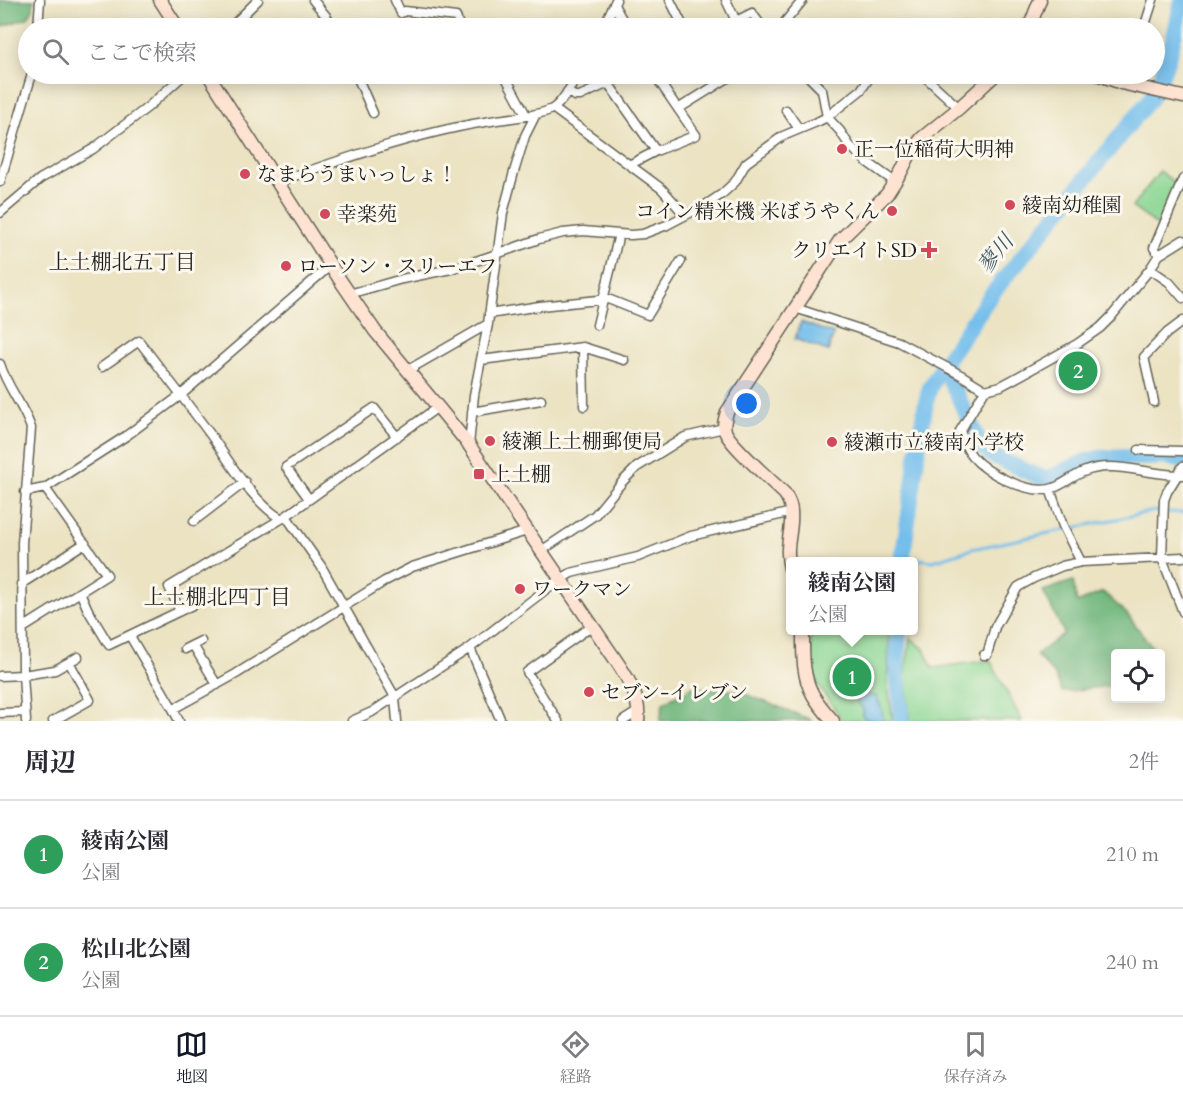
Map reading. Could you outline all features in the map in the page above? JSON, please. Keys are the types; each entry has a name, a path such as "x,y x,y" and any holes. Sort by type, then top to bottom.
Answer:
{"street":[{"path":"39,18 40,0"},
{"path":"160,0 172,18"},
{"path":"241,18 258,0"},
{"path":"313,0 327,18"},
{"path":"394,0 401,13 405,11 456,18"},
{"path":"670,0 679,18"},
{"path":"726,0 735,18"},
{"path":"1033,18 1040,0"},
{"path":"1147,18 1153,0"},
{"path":"788,18 801,1"},
{"path":"608,18 615,3"},
{"path":"615,3 622,18"},
{"path":"742,18 752,13 756,18"},
{"path":"0,182 29,84"},
{"path":"0,213 40,179 93,149 174,84"},
{"path":"214,84 380,338 469,445 617,662 638,702 638,716 623,721"},
{"path":"360,84 373,113"},
{"path":"509,84 526,115"},
{"path":"277,182 374,148 471,123 536,114 554,109 572,84"},
{"path":"567,92 580,96 604,84"},
{"path":"609,84 656,151"},
{"path":"629,165 696,135 661,84"},
{"path":"678,109 718,84"},
{"path":"816,84 822,90 827,117 849,145 894,182"},
{"path":"350,294 402,279 452,269 563,233 583,231 643,234 667,225 722,194 735,182 746,163 753,157 783,136 827,117 861,90 865,84"},
{"path":"932,84 959,108"},
{"path":"788,557 792,512 789,503 785,494 730,440 724,428 727,412 840,240 882,199 922,138 985,84"},
{"path":"1134,84 1183,97"},
{"path":"554,109 662,189 685,215"},
{"path":"786,110 799,129"},
{"path":"469,445 474,395 488,319 503,213 525,136 536,114"},
{"path":"1159,255 1154,248 1183,179"},
{"path":"597,325 619,234"},
{"path":"795,308 899,342 985,390 1001,386 1077,344 1100,328 1150,269 1159,255 1183,240"},
{"path":"408,370 488,319 540,306 608,299 648,315 681,261"},
{"path":"25,492 45,488 126,436 181,395 331,266"},
{"path":"1150,269 1169,282 1183,298"},
{"path":"1154,402 1144,357 1167,333 1183,321"},
{"path":"102,367 139,342 245,482 269,511 284,517 314,556 395,697 397,721"},
{"path":"481,360 583,347 624,360"},
{"path":"583,347 584,406"},
{"path":"0,364 31,428 21,543 25,717 0,712"},
{"path":"985,390 960,431 971,455 995,475 1038,490 1050,489 1063,484 1084,472 1109,467 1181,472 1164,500 1162,558 1183,612"},
{"path":"472,412 541,400"},
{"path":"180,610 169,587 284,517 438,407"},
{"path":"309,499 286,467 374,408 397,437"},
{"path":"541,551 595,515 637,467 685,437 724,428"},
{"path":"1138,450 1183,451"},
{"path":"194,521 245,482"},
{"path":"23,628 107,575 45,488"},
{"path":"1050,489 1063,526 1082,562"},
{"path":"352,721 372,712 470,648 571,573 638,557 691,536 792,512"},
{"path":"173,709 236,674 344,605 411,567 527,531"},
{"path":"21,584 85,543"},
{"path":"984,655 987,655 995,627 1018,587 1034,578 1062,566 1082,562 1183,557"},
{"path":"80,592 108,645 205,599"},
{"path":"558,721 527,672 593,626"},
{"path":"803,635 805,672 809,688 814,698 833,721"},
{"path":"130,636 179,721"},
{"path":"193,645 217,685"},
{"path":"470,648 501,721"},
{"path":"0,676 55,670 78,657"},
{"path":"53,721 90,700 69,662"}],"green space":[{"path":"0,0 34,0 33,9 28,18 18,18 18,21 0,27"},
{"path":"1160,171 1177,185 1158,226 1132,207"},
{"path":"1080,348 1095,380 1077,390 1060,360"},
{"path":"1073,581 1077,603 1103,592 1127,614 1153,649 1111,649 1111,687 1062,692 1054,674 1036,655 1064,633 1043,591"},
{"path":"811,635 889,635 888,685 893,721 842,721 816,682 811,660"},
{"path":"910,637 924,649 933,668 990,660 1022,721 910,721 905,676"},
{"path":"693,687 738,691 811,721 660,721 663,703"}],"water":[{"path":"801,322 834,334 828,351 795,339"},
{"path":"866,691 867,696 876,696 882,710 883,721 868,720 862,715 864,710 857,701 857,696"}],"waterway":[{"name":"蓼川","path":"1165,66 1174,38 1182,0"},
{"name":"蓼川","path":"903,557 921,430 930,387 991,295 1150,99 1158,84"},
{"path":"945,362 951,382 982,447 993,456 1037,476 1049,478 1083,462 1099,458 1166,457 1183,461"},
{"path":"918,559 933,561 972,549 1155,511 1183,513"},
{"name":"蓼川","path":"899,635 897,668 902,721"}],"place":[{"name":"正一位稲荷大明神","path":"842,149"},
{"name":"なまらうまいっしょ！","path":"245,174"},
{"name":"綾南幼稚園","path":"1010,205"},
{"name":"コイン精米機 米ぼうやくん","path":"892,211"},
{"name":"幸楽苑","path":"325,214"},
{"name":"クリエイトSD","path":"929,250"},
{"name":"ローソン・スリーエフ","path":"286,266"},
{"name":"松山北公園","path":"1078,371"},
{"name":"綾瀬上土棚郵便局","path":"490,441"},
{"name":"綾瀬市立綾南小学校","path":"832,442"},
{"name":"上土棚","path":"479,474"},
{"name":"ワークマン","path":"520,589"},
{"name":"綾南公園","path":"852,677"},
{"name":"セブン-イレブン","path":"589,692"}],"district":[{"name":"上土棚北五丁目","path":"122,262"},
{"name":"上土棚北四丁目","path":"217,597"}]}
